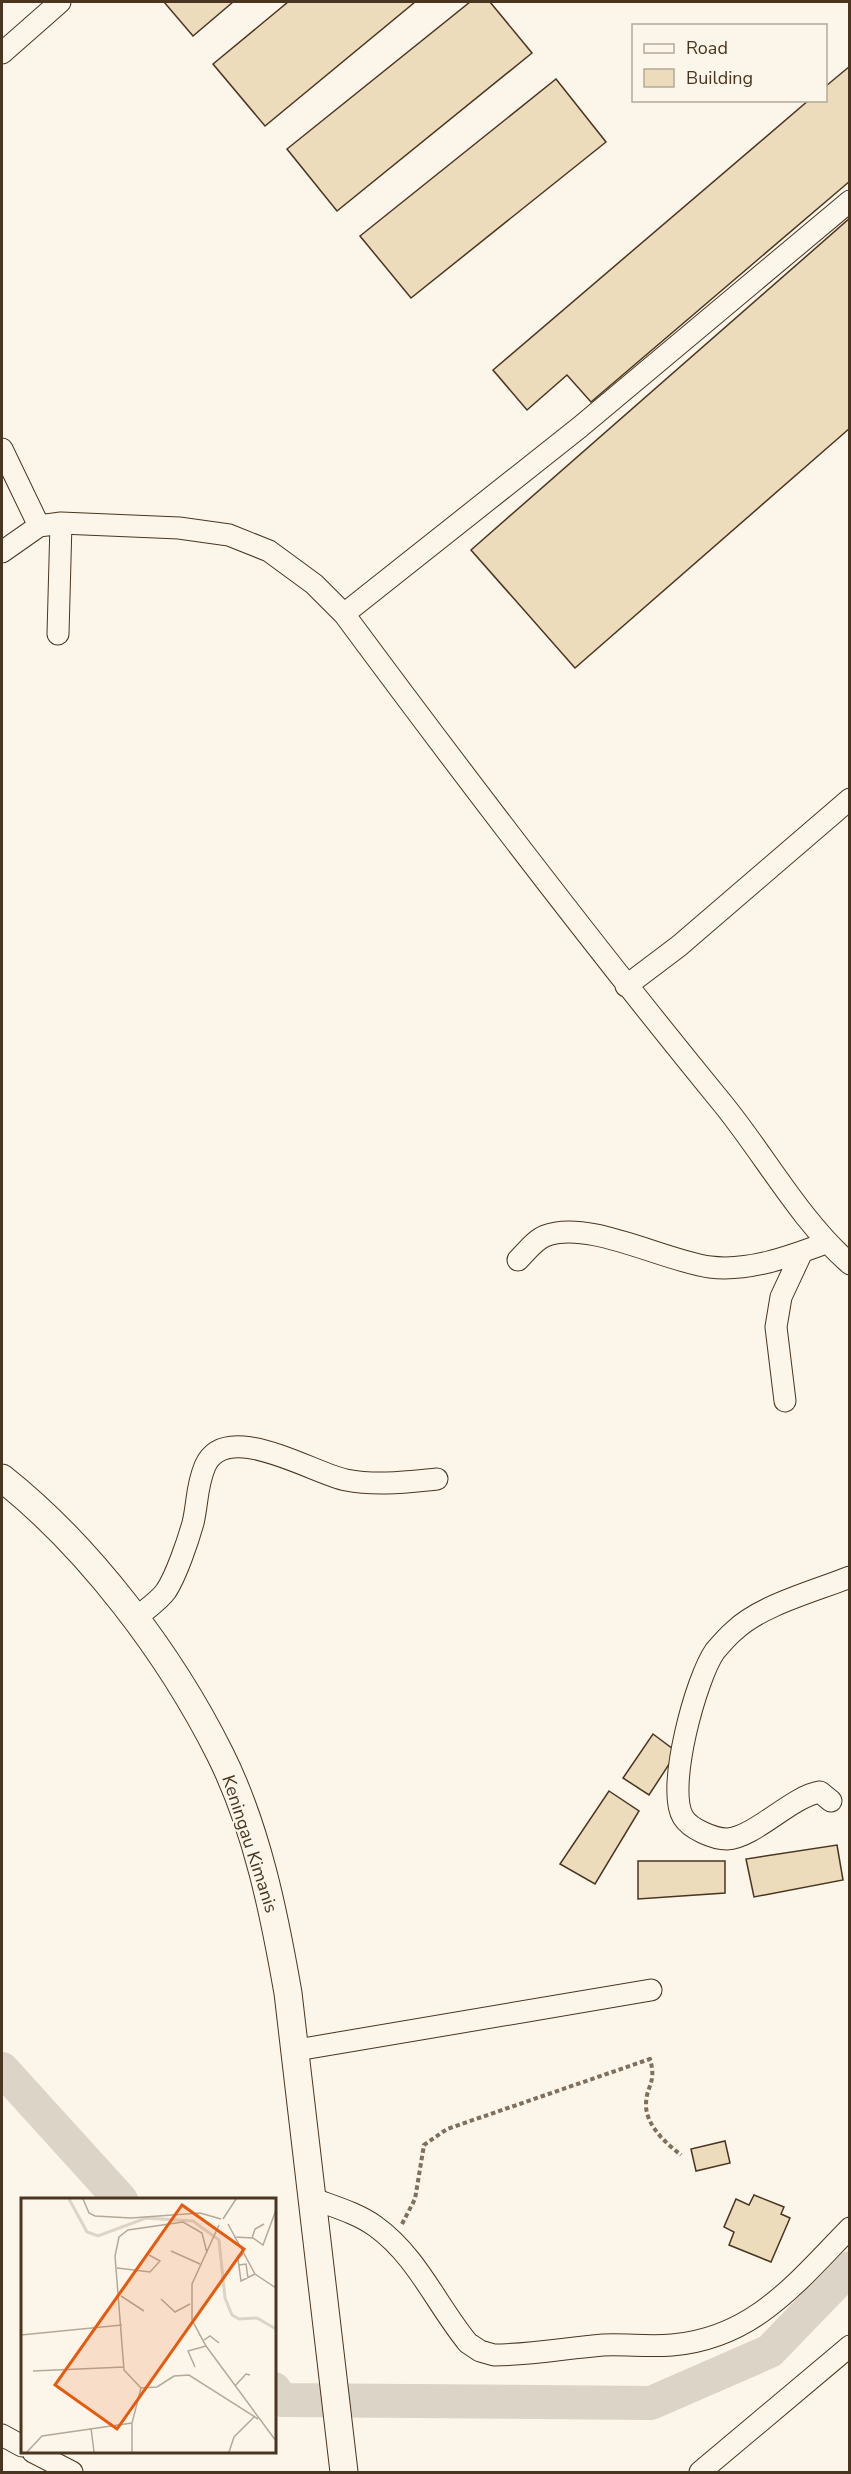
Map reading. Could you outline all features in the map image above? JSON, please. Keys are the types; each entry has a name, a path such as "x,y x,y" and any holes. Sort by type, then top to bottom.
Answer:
{"main road":[{"name":"Keningau Kimanis","path":"2,1478 71,1544 136,1618 221,1755 243,1812 274,1914 297,2050 311,2198 344,2472"}],"street":[{"path":"2,53 60,2"},
{"path":"344,614 580,428 849,201"},
{"path":"2,449 39,526"},
{"path":"58,634 61,523"},
{"path":"2,552 39,526 61,523 179,528 229,535 269,551 314,584 344,614 626,986 741,1126 826,1243 849,1264"},
{"path":"626,986 679,946 849,799"},
{"path":"518,1260 543,1236 562,1231 601,1236 712,1268 780,1260 826,1243"},
{"path":"785,1401 776,1327 781,1296 802,1252"},
{"path":"136,1618 166,1591 193,1522 196,1488 207,1462 225,1447 242,1446 300,1462 343,1480 375,1485 437,1479"},
{"path":"831,1802 820,1792 808,1794 756,1827 728,1839 702,1833 684,1818 677,1793 685,1734 701,1680 715,1652 735,1629 762,1612 849,1577"},
{"path":"297,2050 651,1990"},
{"path":"311,2198 374,2225 395,2242 416,2268 468,2343 480,2351 508,2355 602,2345 672,2345 735,2330 778,2302 849,2228"},
{"path":"700,2472 849,2346"},
{"path":"2,2435 21,2445"},
{"path":"37,2453 72,2472"}],"path":[{"path":"395,2242 415,2199 424,2145 447,2129 650,2059 655,2075 646,2106 651,2123 665,2142 681,2155"}],"building":[{"path":"164,2 233,2 193,36"},
{"path":"288,2 415,2 265,126 213,64"},
{"path":"470,2 490,2 532,53 337,211 287,149"},
{"path":"850,66 850,181 591,402 567,375 527,410 493,370 807,102 827,102 827,85"},
{"path":"556,79 606,142 411,298 360,236"},
{"path":"850,218 850,428 575,668 471,550"},
{"path":"653,1734 677,1752 649,1795 623,1778"},
{"path":"609,1791 639,1811 595,1884 560,1864"},
{"path":"837,1845 843,1880 754,1897 746,1859"},
{"path":"638,1861 725,1861 725,1893 638,1899"},
{"path":"725,2141 730,2163 696,2171 691,2149"},
{"path":"754,2195 784,2207 781,2214 790,2218 771,2262 729,2245 734,2232 724,2227 736,2199 749,2205"}],"waterway":[{"path":"2,2069 119,2198"},
{"path":"276,2392 282,2400 651,2403 770,2351 850,2268"}]}
